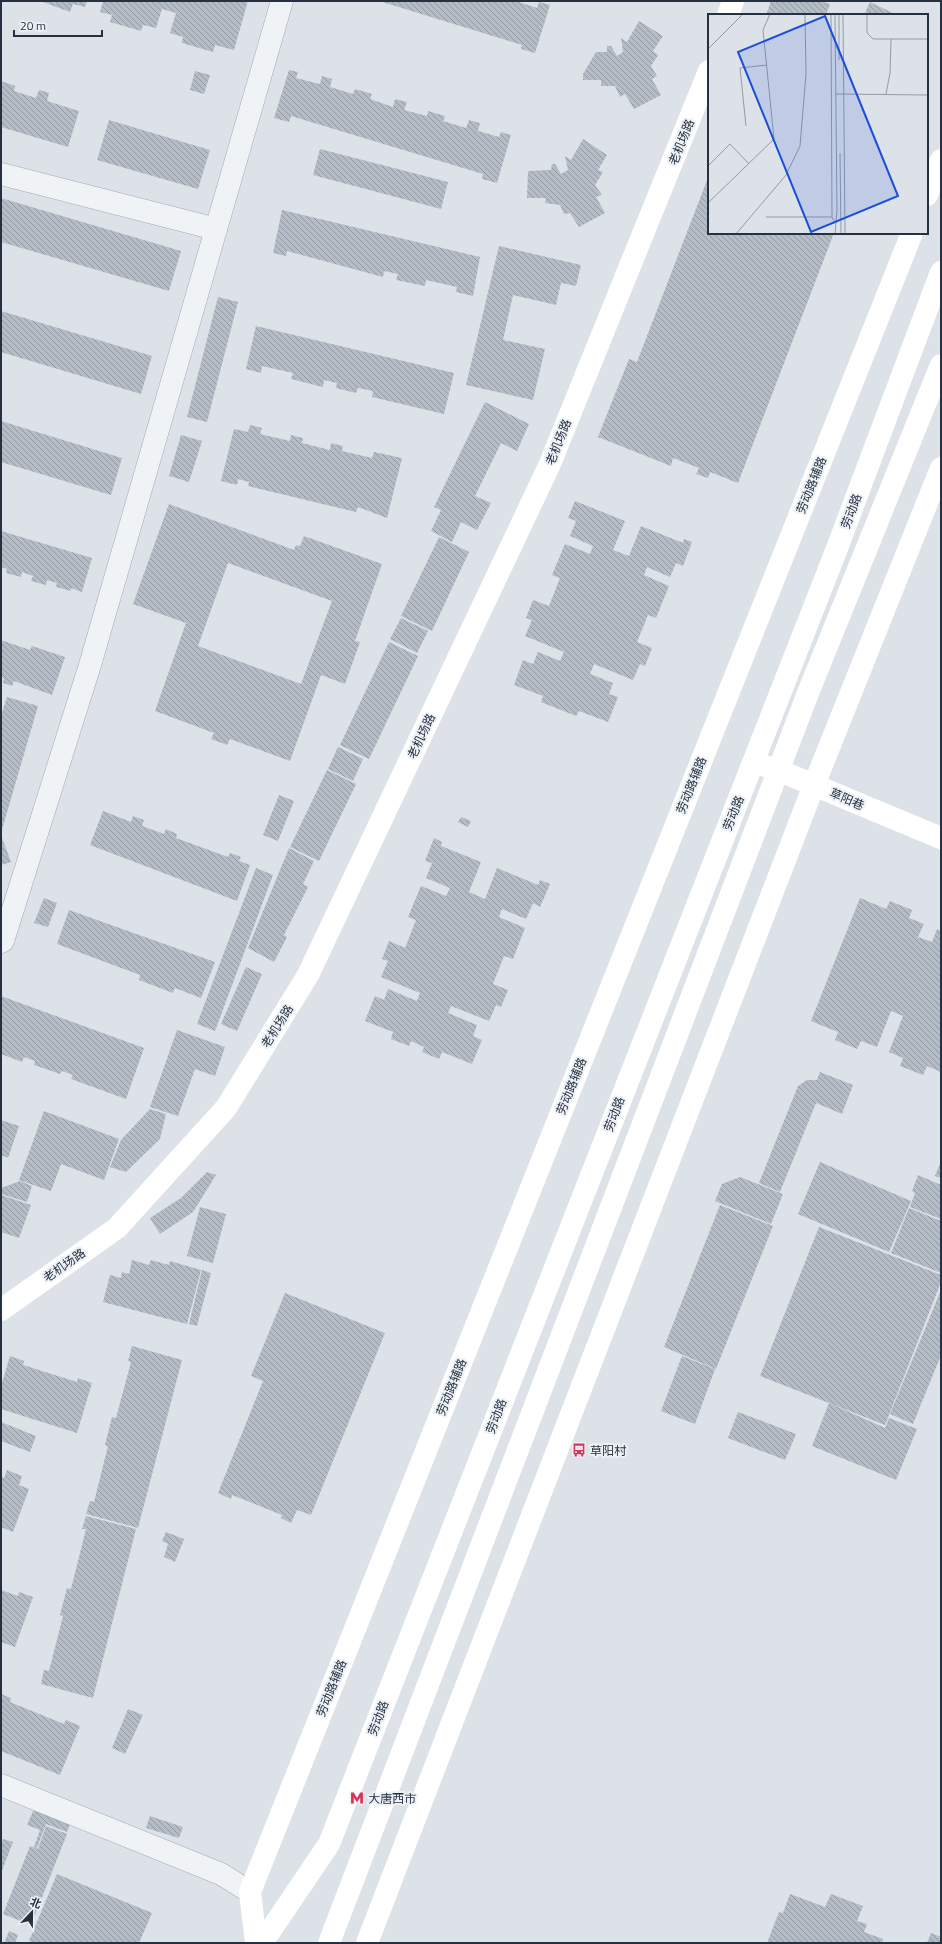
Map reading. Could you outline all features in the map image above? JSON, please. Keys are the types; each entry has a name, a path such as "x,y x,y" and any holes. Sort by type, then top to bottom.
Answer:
{"street":[{"path":"1,942 3,940 90,665 282,1"},
{"path":"728,14 733,1"},
{"name":"老机场路","path":"1,1310 117,1228 180,1160 226,1108 308,975 549,466 708,73"},
{"path":"928,192 941,160"},
{"path":"1,174 216,229"},
{"name":"劳动路辅路","path":"256,1943 250,1892 912,234"},
{"name":"劳动路","path":"262,1943 328,1844 752,762 836,552 941,272"},
{"path":"329,1943 778,770 941,365"},
{"path":"367,1943 814,785 941,468"},
{"name":"草阳巷","path":"752,762 778,770 941,838"},
{"path":"1,1785 221,1874 250,1892"}],"building":[{"path":"40,1 87,1 85,7 73,4 70,12"},
{"path":"103,1 248,1 234,50 215,45 213,52 182,43 183,37 170,33 176,13 162,9 156,28 143,25 141,31 110,22 112,15 100,12"},
{"path":"379,1 516,1 537,8 539,2 550,5 535,53 521,49 522,45"},
{"path":"771,1 820,1 830,4 826,14 766,14"},
{"path":"870,2 895,14 864,14"},
{"path":"639,21 663,36 653,51 658,55 651,66 657,76 652,79 661,95 634,109 625,94 620,97 615,86 601,86 601,80 583,80 583,74 596,52 607,52 607,46 611,46 617,56 623,52 621,38 627,42"},
{"path":"289,70 298,72 296,78 320,84 322,76 332,79 330,87 353,94 355,89 372,94 370,99 393,107 395,99 407,102 404,110 427,116 428,111 445,116 443,121 466,128 469,120 480,123 478,131 499,137 501,132 511,135 497,183 482,179 483,174 291,116 289,122 274,118"},
{"path":"195,71 210,75 204,94 190,90"},
{"path":"1,81 15,86 14,91 36,98 39,90 49,93 47,101 79,111 68,147 1,127"},
{"path":"109,120 210,150 198,189 97,160"},
{"path":"583,139 607,155 598,170 603,172 595,185 602,195 596,197 605,213 579,227 570,213 564,214 560,205 545,203 546,198 527,198 528,171 551,170 552,164 555,164 561,174 568,170 565,156 571,160"},
{"path":"320,149 448,182 441,209 313,175"},
{"path":"708,178 708,234 834,234 738,483 710,472 708,478 696,474 699,468 673,458 671,466 598,437 629,359 637,362"},
{"path":"1,198 181,251 169,291 1,242"},
{"path":"282,210 480,257 473,296 456,292 457,287 426,280 425,286 396,280 398,274 384,271 383,277 287,251 286,256 273,253"},
{"path":"499,246 581,265 576,286 561,283 556,305 513,295 503,340 545,349 533,400 466,385"},
{"path":"218,297 238,302 207,422 187,417"},
{"path":"1,311 152,356 141,394 1,352"},
{"path":"256,326 454,373 444,414 372,397 373,391 358,388 356,393 336,388 337,383 324,380 323,387 291,379 293,373 262,366 261,373 246,369"},
{"path":"485,402 529,424 517,451 501,443 475,496 491,503 477,530 461,522 452,542 431,531 441,510 434,507"},
{"path":"1,421 122,458 111,495 1,462"},
{"path":"250,425 262,428 260,434 290,441 291,435 303,438 302,443 330,450 331,443 343,446 342,451 372,458 374,452 402,458 387,518 358,507 356,512 248,486 249,482 238,479 237,485 221,481 234,429 248,432"},
{"path":"181,435 202,441 189,482 169,476"},
{"path":"575,501 625,521 613,550 629,556 641,526 683,543 684,539 692,542 683,566 676,563 670,577 647,567 644,575 669,586 656,618 648,615 637,642 652,648 645,666 640,664 633,680 594,664 590,674 613,683 609,694 618,697 608,722 579,711 576,716 541,702 543,696 514,685 523,660 533,664 538,652 560,661 564,652 525,636 532,620 526,618 533,600 549,606 560,578 552,575 565,544 590,554 593,546 570,536 576,521 568,518"},
{"path":"169,504 294,550 296,545 300,546 304,536 382,564 355,641 360,642 345,684 321,675 290,761 230,739 227,745 211,739 214,733 155,711 186,623 133,604","holes":["228,563 332,601 301,684 198,646"]},
{"path":"1,531 92,558 82,592 71,588 71,591 56,587 57,583 47,580 46,585 31,581 33,576 22,572 21,577 6,573 7,569 1,567"},
{"path":"439,537 469,552 432,631 401,616"},
{"path":"401,618 428,631 417,653 390,639"},
{"path":"1,640 30,650 32,646 65,657 52,695 14,681 12,686 3,683 4,678 1,677"},
{"path":"389,642 418,656 369,759 340,745"},
{"path":"7,697 38,706 1,833 1,716"},
{"path":"338,747 363,759 353,781 328,769"},
{"path":"327,770 356,784 319,861 290,847"},
{"path":"279,795 294,801 278,841 263,835"},
{"path":"103,811 131,822 133,816 144,820 142,826 164,834 166,829 177,834 176,838 228,857 230,853 241,857 239,861 250,865 237,901 90,845"},
{"path":"461,817 471,821 468,827 458,822"},
{"path":"1,835 11,862 1,865"},
{"path":"434,838 442,842 441,846 481,862 469,892 485,899 497,868 538,885 540,880 550,884 540,907 533,903 526,919 502,909 499,917 525,928 513,959 504,956 493,984 508,990 501,1007 496,1005 489,1021 451,1006 448,1013 477,1025 473,1036 482,1040 472,1064 442,1052 439,1059 422,1052 424,1047 411,1041 409,1046 391,1039 393,1032 365,1021 375,996 384,1000 388,989 417,1001 420,993 381,977 388,961 382,959 389,941 405,948 416,920 408,917 421,886 446,896 450,888 426,878 432,863 425,861"},
{"path":"289,848 314,861 303,884 308,887 284,935 287,937 274,962 248,948"},
{"path":"256,868 273,875 215,1031 197,1024"},
{"path":"44,898 57,903 48,927 34,923"},
{"path":"860,898 886,909 890,901 912,910 909,918 924,924 918,937 932,942 937,929 941,931 941,1072 927,1066 923,1075 900,1066 903,1058 889,1052 903,1016 891,1011 877,1047 861,1041 857,1049 835,1040 838,1032 811,1021"},
{"path":"69,910 215,962 201,998 175,988 173,993 139,980 140,975 57,944"},
{"path":"246,967 262,974 237,1031 221,1024"},
{"path":"1,996 144,1048 126,1099 71,1079 73,1075 62,1071 60,1074 34,1065 35,1061 24,1057 22,1062 1,1054"},
{"path":"177,1030 225,1047 215,1076 195,1069 178,1116 150,1107"},
{"path":"820,1072 853,1085 842,1114 816,1103 780,1192 759,1183 798,1086 807,1080 817,1080"},
{"path":"150,1109 166,1114 160,1139 126,1172 110,1167 121,1140"},
{"path":"44,1111 119,1139 104,1180 61,1164 51,1191 19,1180"},
{"path":"1,1120 19,1126 8,1158 1,1155"},
{"path":"941,1161 941,1178 935,1176"},
{"path":"820,1162 911,1201 889,1252 798,1214"},
{"path":"207,1172 216,1175 193,1212 160,1234 150,1218 181,1198"},
{"path":"918,1175 941,1185 941,1219 910,1207 915,1193 912,1191"},
{"path":"740,1177 783,1194 771,1224 715,1201 722,1184"},
{"path":"20,1181 32,1186 27,1202 1,1194 1,1188"},
{"path":"1,1195 31,1205 19,1238 1,1232"},
{"path":"720,1205 773,1226 716,1369 664,1347"},
{"path":"200,1207 226,1214 213,1263 187,1256"},
{"path":"909,1208 941,1221 941,1273 891,1253"},
{"path":"819,1227 941,1275 941,1282 885,1425 760,1376"},
{"path":"132,1260 149,1265 151,1260 169,1265 170,1261 201,1270 187,1324 103,1302 110,1275 121,1278 122,1272 129,1274"},
{"path":"202,1270 211,1273 197,1326 189,1324"},
{"path":"941,1290 941,1355 913,1424 890,1414"},
{"path":"285,1293 385,1333 311,1515 297,1510 291,1523 281,1518 282,1515 232,1495 231,1499 218,1493 263,1381 251,1376"},
{"path":"132,1346 182,1360 138,1528 86,1514 90,1501 94,1502 108,1446 105,1445 112,1417 116,1418 131,1362 128,1361"},
{"path":"10,1356 24,1361 23,1365 77,1382 78,1378 92,1383 77,1433 1,1409 1,1386"},
{"path":"682,1356 715,1369 695,1424 661,1411"},
{"path":"829,1403 885,1428 889,1418 917,1429 896,1480 812,1446"},
{"path":"738,1412 796,1434 785,1460 728,1438"},
{"path":"1,1422 36,1436 30,1452 1,1441"},
{"path":"7,1470 22,1476 19,1485 29,1489 13,1532 1,1527 1,1477 4,1478"},
{"path":"86,1516 136,1529 93,1698 41,1684 44,1670 49,1671 63,1616 60,1615 67,1588 71,1589 86,1529 82,1529"},
{"path":"166,1532 184,1539 175,1562 164,1557 168,1544 162,1541"},
{"path":"1,1590 18,1596 19,1592 33,1597 15,1647 1,1642"},
{"path":"1,1694 11,1698 10,1702 64,1724 66,1720 80,1726 60,1775 1,1751"},
{"path":"128,1709 143,1715 125,1754 112,1748"},
{"path":"34,1809 70,1824 67,1832 46,1824 37,1848 34,1847 40,1830 27,1825"},
{"path":"150,1816 183,1827 179,1838 146,1828"},
{"path":"46,1826 67,1834 31,1925 3,1914 30,1846 38,1849"},
{"path":"3,1839 13,1842 1,1873 1,1844"},
{"path":"57,1874 152,1913 139,1943 34,1943 29,1941"},
{"path":"790,1894 825,1907 831,1894 863,1906 857,1921 867,1924 864,1932 883,1939 882,1943 767,1943 779,1912 783,1913"},
{"path":"9,1931 18,1935 15,1943 4,1943"},
{"path":"931,1933 941,1937 941,1943 927,1943"}],"place":[{"name":"草阳村","path":"579,1450"},
{"name":"大唐西市","path":"357,1798"}]}
